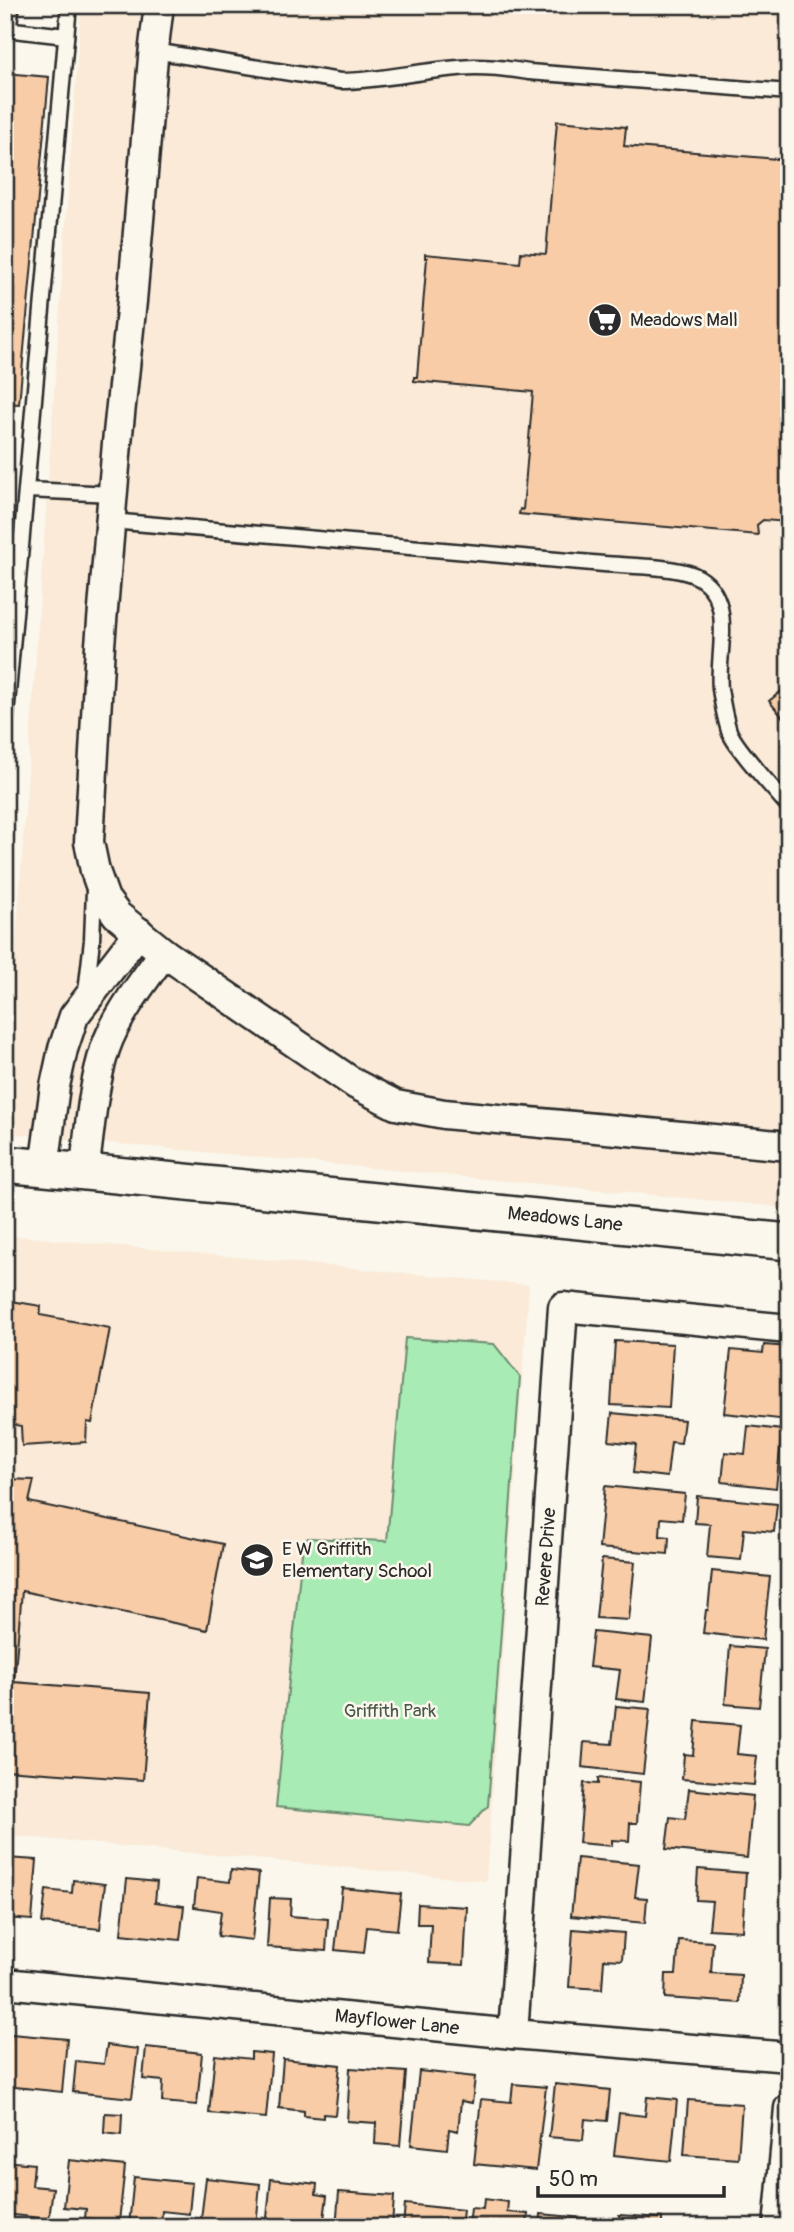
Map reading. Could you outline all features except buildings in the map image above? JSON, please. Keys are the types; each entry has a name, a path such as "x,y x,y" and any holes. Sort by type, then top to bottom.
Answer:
{"street":[{"path":"159,5 100,645 89,842 105,899 117,915 164,953 355,1084 396,1105 444,1114 789,1146"},
{"path":"44,1168 53,1098 63,1049 74,1016 139,932"},
{"path":"84,1172 96,1085 105,1046 131,999 164,953"},
{"name":"Meadows Lane","path":"5,1164 789,1242"},
{"name":"Meadows Lane","path":"5,1188 194,1206 341,1197"},
{"name":"Revere Drive","path":"513,2034 563,1307 789,1329"},
{"name":"Mayflower Lane","path":"5,1983 513,2034 789,2057"},
{"path":"778,2227 789,2108"}],"lane":[{"path":"12,5 7,29 66,36"},
{"path":"5,727 69,5"},
{"path":"154,51 340,81 368,81 450,69 485,67 789,92"},
{"path":"27,490 112,508 694,575 710,588 720,608 723,634 720,687 729,732 789,807"},
{"path":"84,1000 92,947 95,871"}],"shaded area":[{"path":"81,5 789,5 789,1208 5,1133"},
{"name":"E W Griffith Elementary School","path":"5,1235 529,1285 486,1881 5,1835"}],"green space":[{"name":"Griffith Park","path":"405,1338 494,1344 520,1377 488,1806 469,1826 276,1807 303,1543 308,1538 387,1541"}],"place":[{"name":"Meadows Mall","path":"605,320"},
{"name":"E W Griffith Elementary School","path":"257,1560"}]}
